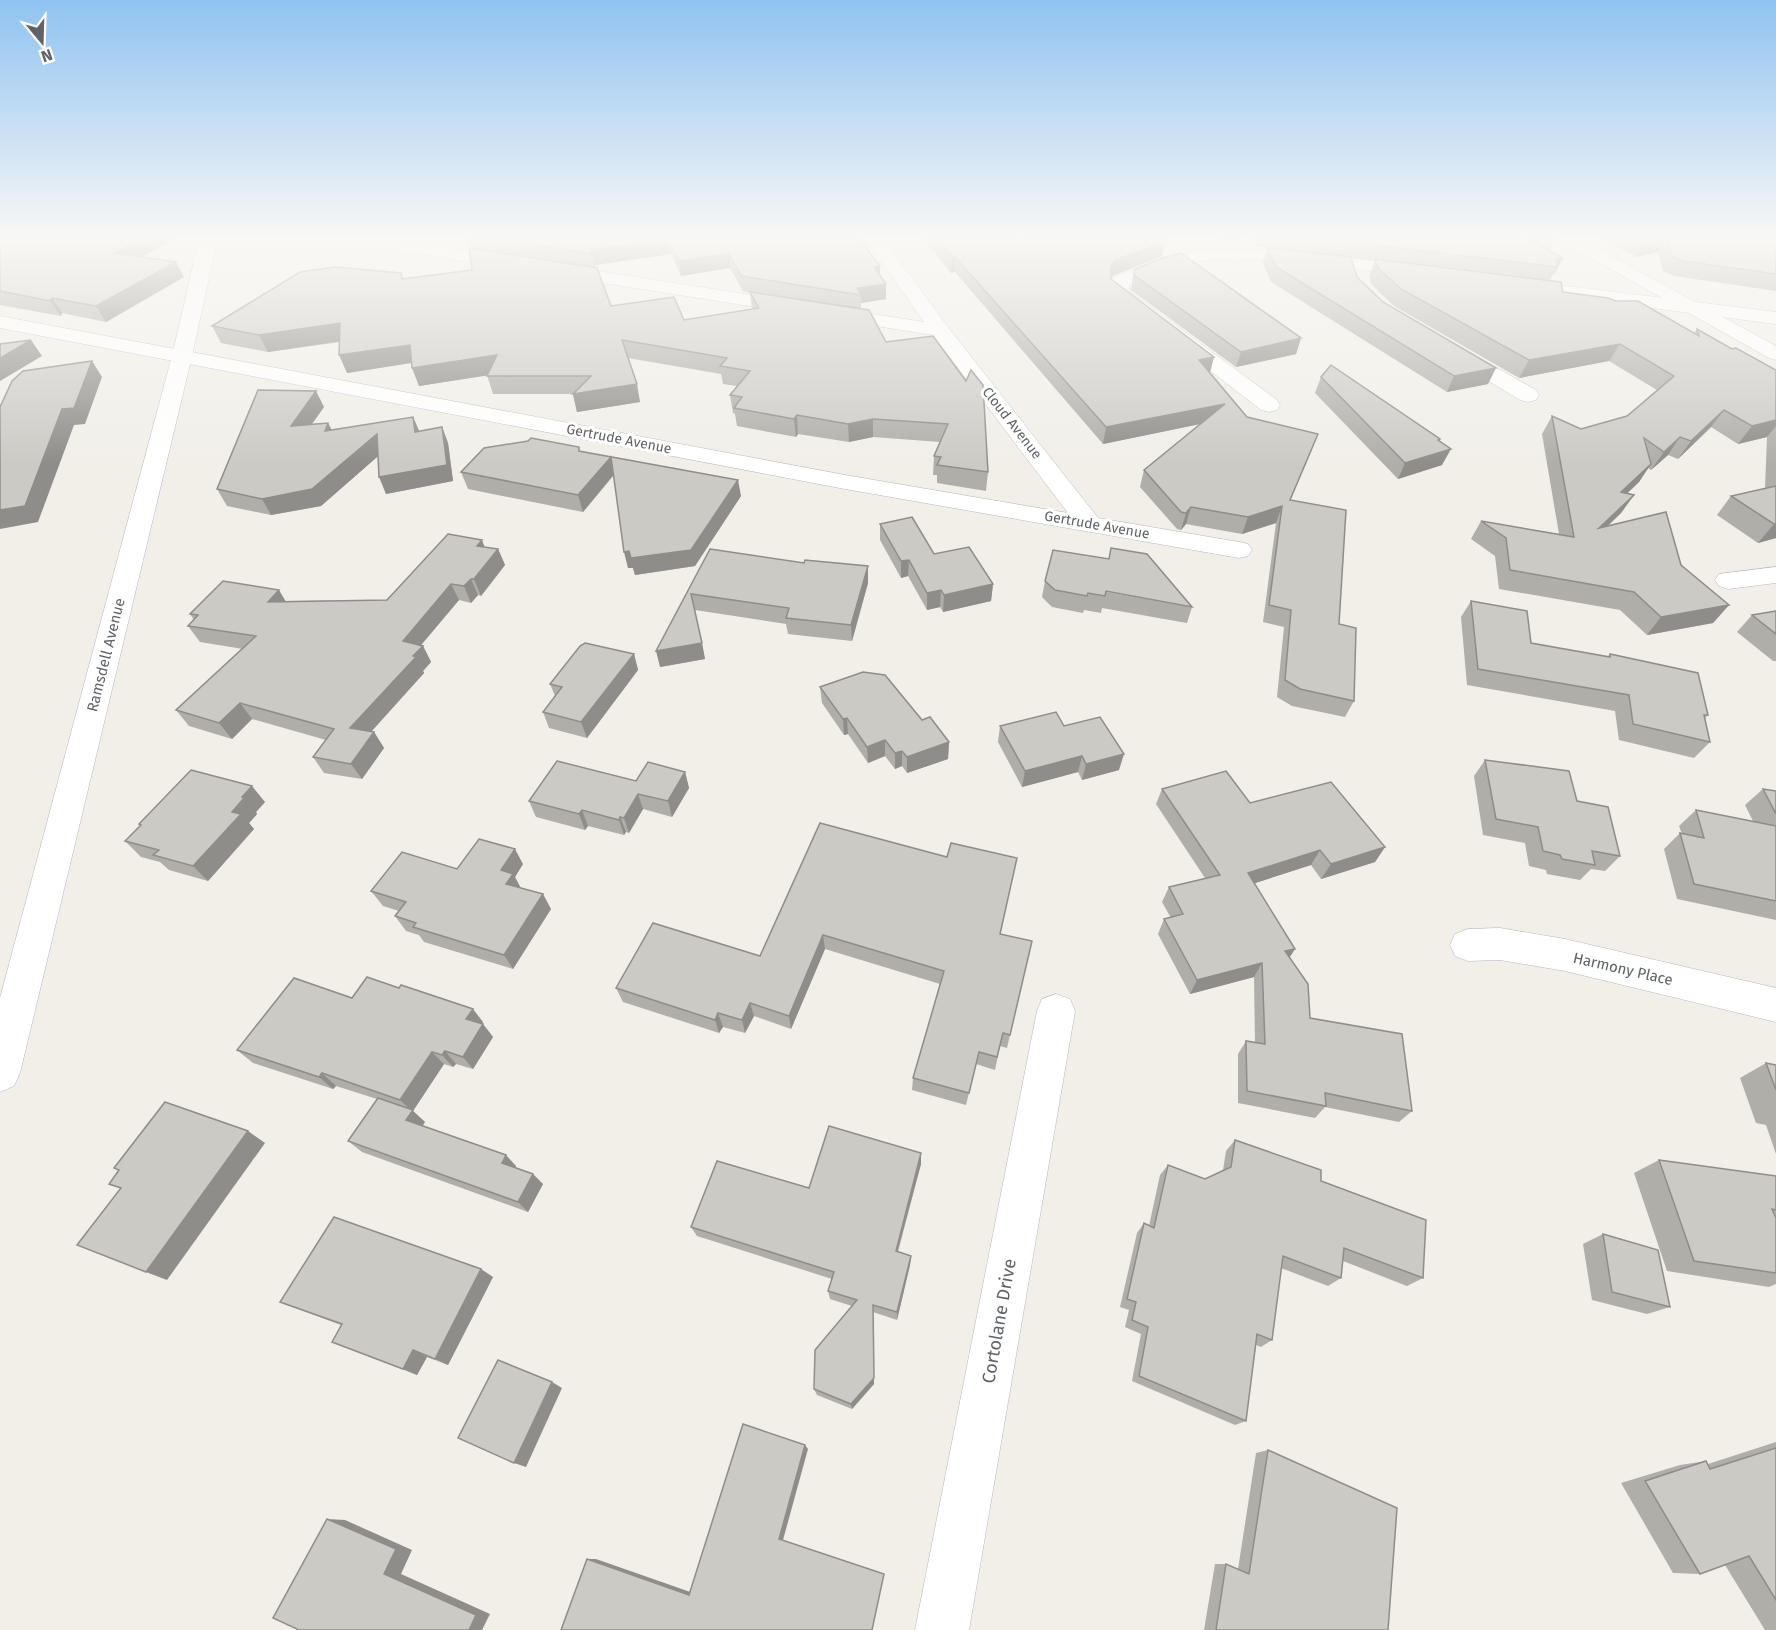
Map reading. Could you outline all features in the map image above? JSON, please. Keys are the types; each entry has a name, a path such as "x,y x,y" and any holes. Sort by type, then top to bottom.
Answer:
{"street":[{"name":"Ramsdell Avenue","path":"0,1073 192,312"},
{"path":"825,312 940,330"},
{"name":"Cloud Avenue","path":"927,312 1089,523"},
{"path":"1145,312 1269,405"},
{"path":"1699,312 1776,354"},
{"path":"1726,312 1776,318"},
{"name":"Gertrude Avenue","path":"0,322 834,480 1239,550"},
{"path":"1437,342 1528,395"},
{"path":"1728,580 1776,575"},
{"name":"Harmony Place","path":"1468,945 1500,944 1565,955 1776,1005"},
{"name":"Cortolane Drive","path":"942,1630 1056,1011"}],"building":[{"path":"235,312 681,312 684,320 734,312 870,312 886,342 933,336 966,381 971,370 983,385 988,472 937,465 941,457 934,456 948,424 873,419 848,424 797,415 794,419 734,408 742,397 730,395 750,371 720,366 727,358 622,340 637,384 573,394 591,376 487,376 497,355 412,368 410,345 339,355 340,323 259,335 212,326"},
{"path":"1004,312 1155,312 1214,357 1199,360 1247,417 1318,434 1290,500 1346,510 1339,624 1356,628 1354,701 1300,689 1285,680 1291,610 1269,605 1282,506 1248,517 1191,507 1186,513 1181,512 1144,470 1225,404 1106,427"},
{"path":"1186,312 1264,312 1301,338 1241,352"},
{"path":"1350,312 1400,312 1496,368 1454,376"},
{"path":"1443,312 1657,312 1699,336 1697,329 1776,370 1776,420 1752,426 1724,410 1691,441 1680,437 1664,452 1644,438 1651,464 1621,492 1634,495 1599,528 1666,512 1681,565 1729,605 1661,617 1634,592 1510,570 1506,538 1481,521 1574,537 1552,416 1581,429 1627,416 1674,376 1620,344 1529,360"},
{"path":"31,340 0,358 0,344"},
{"path":"92,361 74,408 62,409 25,506 0,510 0,407 12,381 23,371"},
{"path":"1331,365 1440,439 1438,440 1451,449 1405,463 1321,377"},
{"path":"258,390 316,391 291,426 328,423 325,431 413,417 415,432 442,427 447,465 379,477 377,434 312,489 262,499 217,489"},
{"path":"531,438 579,447 579,451 738,480 691,550 631,558 629,551 624,552 611,457 578,495 461,472 484,448 528,441"},
{"path":"1776,486 1776,524 1731,496"},
{"path":"912,517 934,554 969,547 993,584 944,595 941,590 927,593 909,560 901,561 880,524"},
{"path":"448,534 482,540 477,546 498,549 474,579 464,586 451,584 403,641 423,646 413,656 416,657 350,728 374,732 351,764 313,757 334,729 240,703 219,723 176,710 256,636 188,626 198,615 190,614 223,581 279,590 268,602 387,600"},
{"path":"1111,548 1147,554 1192,607 1106,591 1105,596 1088,593 1087,596 1055,590 1045,581 1053,550 1109,559"},
{"path":"710,549 804,563 805,560 868,566 851,625 786,618 789,608 691,594 702,643 656,651"},
{"path":"1471,601 1527,611 1531,643 1610,657 1610,654 1698,673 1708,715 1704,715 1710,742 1633,724 1629,695 1478,669"},
{"path":"1776,611 1776,634 1752,615"},
{"path":"585,643 634,654 581,722 543,712 562,687 550,684 580,646"},
{"path":"863,672 885,675 922,720 930,717 949,742 907,757 902,751 895,753 885,740 867,747 847,718 843,719 820,687"},
{"path":"1056,712 1064,726 1100,717 1124,754 1086,764 1082,756 1025,771 1000,726"},
{"path":"1485,760 1569,771 1577,801 1608,807 1620,856 1592,851 1595,865 1562,859 1560,855 1543,851 1538,827 1496,819"},
{"path":"557,761 636,781 648,762 685,772 668,801 638,794 624,818 620,817 619,820 582,810 579,814 529,801"},
{"path":"191,770 252,786 232,812 241,814 193,866 153,855 159,850 125,841 141,825 139,824"},
{"path":"1226,771 1250,803 1331,782 1385,847 1331,864 1320,850 1248,873 1295,949 1285,951 1308,984 1310,1018 1402,1034 1412,1111 1325,1093 1326,1106 1247,1091 1246,1041 1265,1044 1262,963 1197,980 1164,919 1183,914 1169,887 1220,875 1162,789"},
{"path":"1763,789 1776,791 1776,814"},
{"path":"1696,810 1776,826 1776,901 1694,884 1680,833 1704,838"},
{"path":"820,823 947,857 951,843 1017,858 1000,934 1032,941 1010,1035 1003,1033 997,1057 979,1052 969,1093 913,1078 944,971 823,935 789,1016 750,1003 742,1020 718,1013 715,1020 616,988 653,923 760,956"},
{"path":"479,839 515,849 501,870 513,874 506,884 543,894 504,955 413,927 416,923 395,916 406,902 371,891 402,852 457,869"},
{"path":"367,977 399,988 401,985 473,1009 466,1019 483,1024 463,1057 445,1051 442,1055 432,1052 400,1100 322,1073 319,1077 237,1050 294,978 352,998"},
{"path":"1766,1063 1776,1065 1776,1090"},
{"path":"378,1098 413,1110 406,1120 506,1155 502,1163 533,1174 518,1202 348,1141"},
{"path":"165,1102 248,1131 146,1272 77,1245 121,1188 109,1184 119,1170 114,1168"},
{"path":"829,1126 921,1153 896,1251 911,1256 897,1312 873,1305 874,1378 851,1404 814,1389 815,1350 857,1300 828,1291 834,1272 691,1227 717,1161 809,1188"},
{"path":"1235,1140 1321,1170 1321,1181 1426,1220 1423,1278 1344,1248 1341,1278 1283,1256 1272,1340 1257,1334 1246,1421 1139,1376 1148,1327 1132,1320 1136,1302 1127,1299 1144,1223 1154,1228 1168,1165 1205,1179 1231,1167"},
{"path":"1659,1160 1776,1176 1776,1210 1772,1209 1776,1218 1776,1273 1694,1261"},
{"path":"334,1217 481,1269 435,1359 413,1350 403,1369 332,1342 342,1324 280,1302"},
{"path":"1603,1234 1658,1250 1670,1307 1612,1292"},
{"path":"498,1360 552,1382 514,1463 458,1438"},
{"path":"743,1424 805,1445 779,1539 884,1574 872,1630 561,1630 587,1559 689,1595"},
{"path":"1776,1448 1776,1600 1749,1556 1700,1574 1645,1481 1706,1461 1710,1469"},
{"path":"1268,1450 1397,1508 1388,1630 1216,1630 1226,1564 1249,1574"},
{"path":"327,1519 396,1549 384,1574 476,1615 469,1630 299,1630 273,1618"}]}
